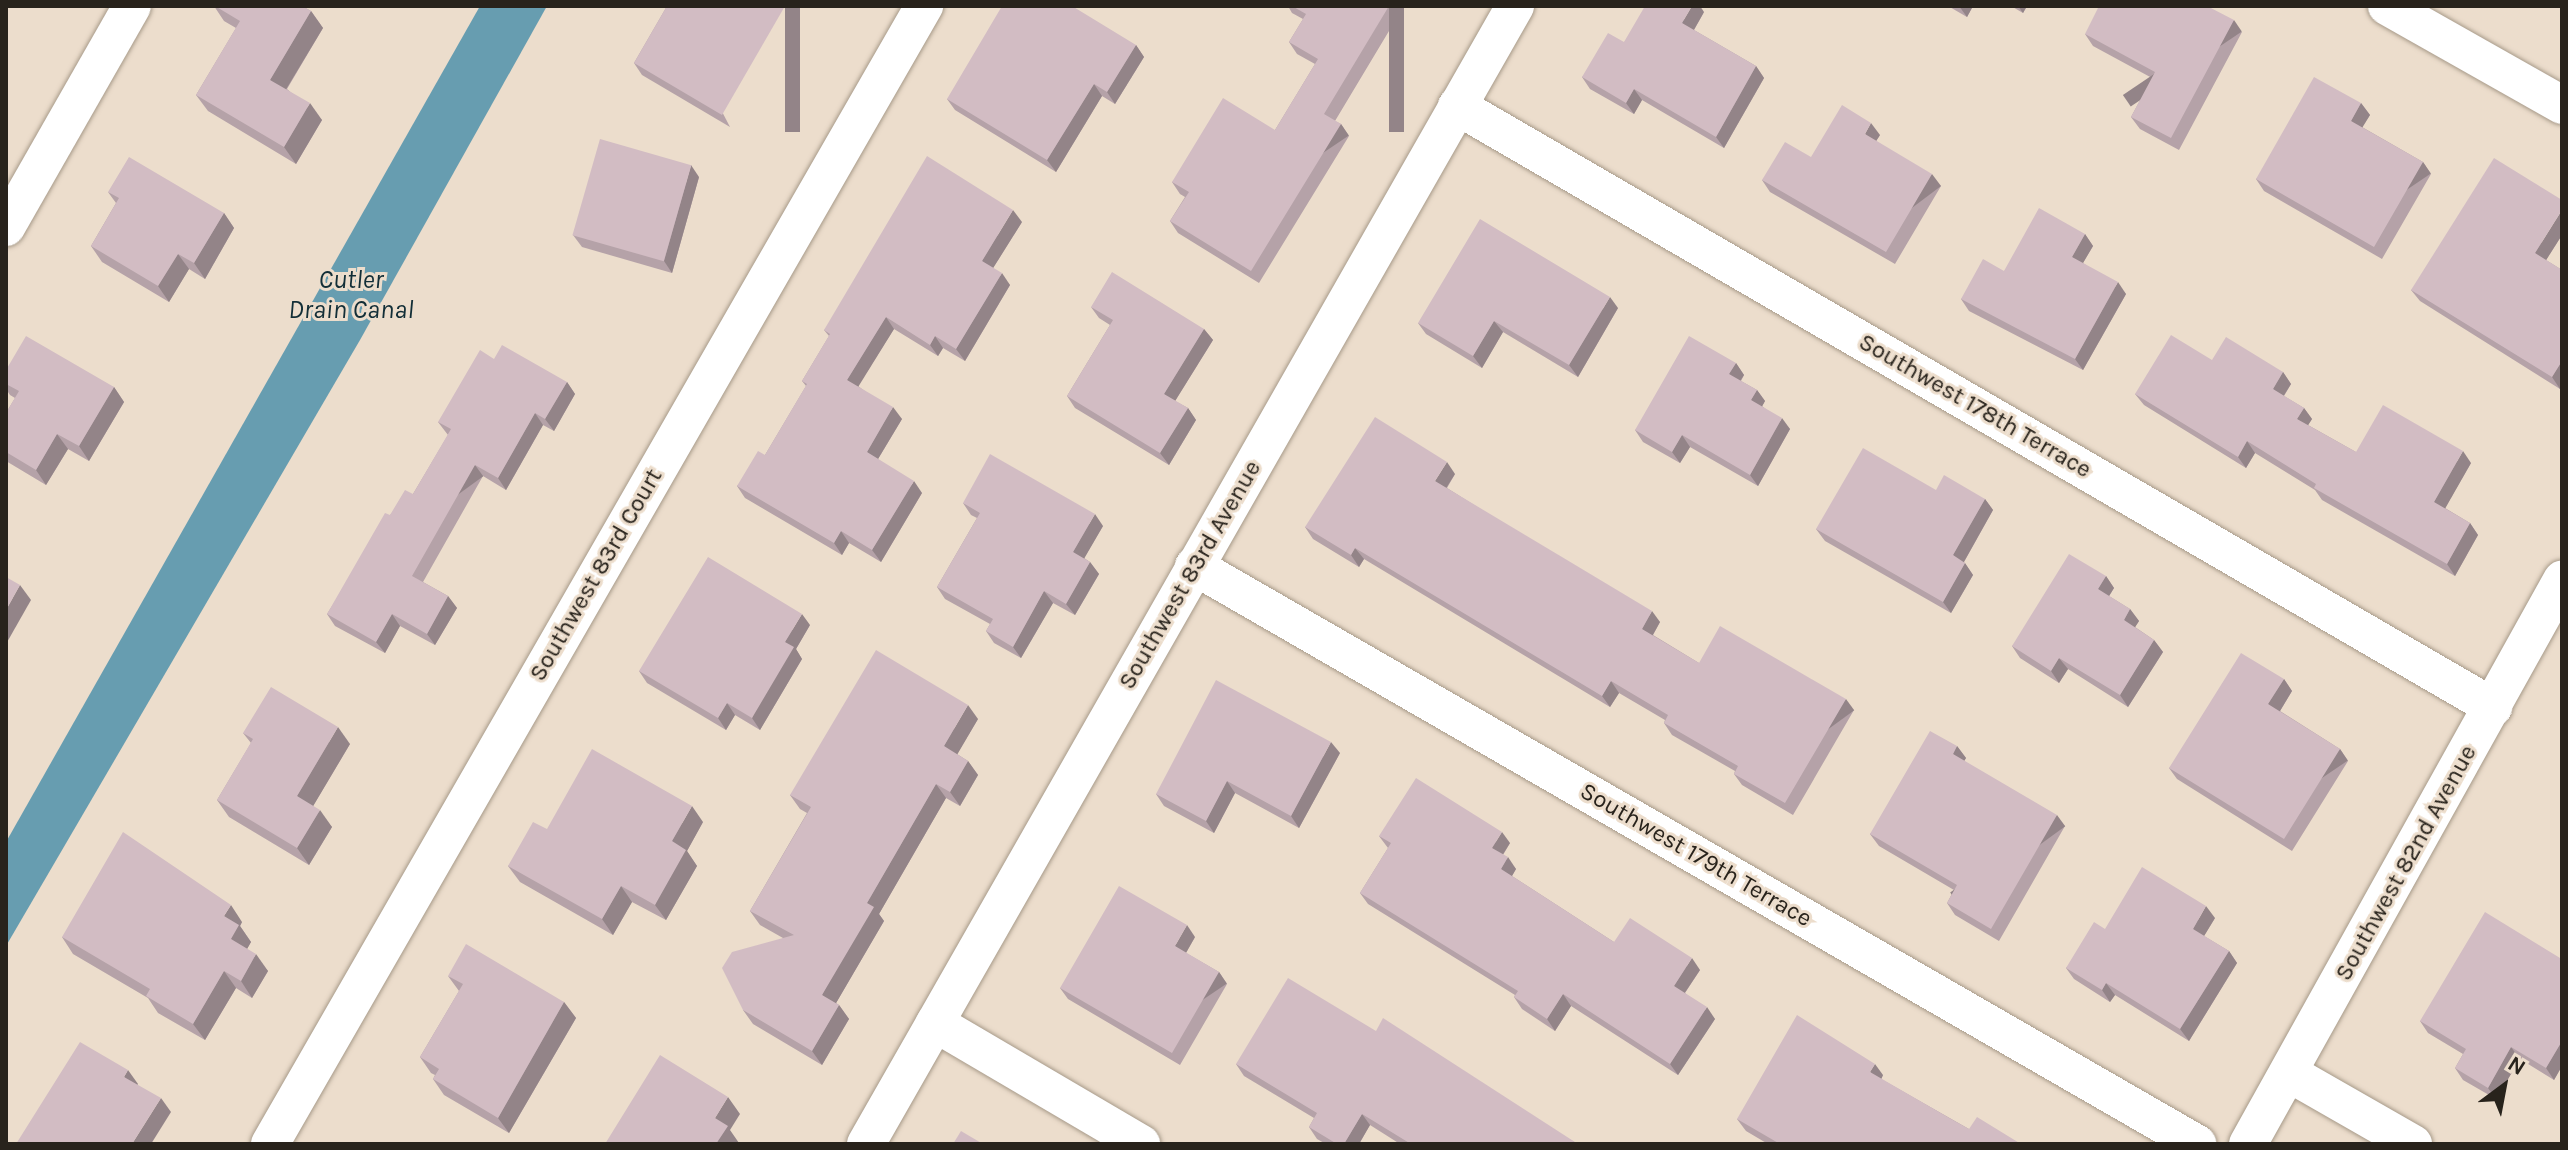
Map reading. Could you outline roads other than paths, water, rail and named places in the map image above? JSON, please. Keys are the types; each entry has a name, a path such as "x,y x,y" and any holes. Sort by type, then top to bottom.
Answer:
{"street":[{"path":"6,227 132,6"},
{"name":"Southwest 83rd Court","path":"270,1144 924,6"},
{"name":"Southwest 83rd Avenue","path":"866,1144 1515,6"},
{"path":"2387,6 2562,105"},
{"name":"Southwest 178th Terrace","path":"1457,106 2493,707"},
{"name":"Southwest 179th Terrace","path":"1194,566 2197,1144"},
{"name":"Southwest 82nd Avenue","path":"2248,1144 2562,580"},
{"path":"935,1023 1141,1144"},
{"path":"2289,1073 2413,1144"}],"water":[{"name":"Cutler Drain Canal","path":"480,6 547,6 360,340 6,946 6,842"}]}
